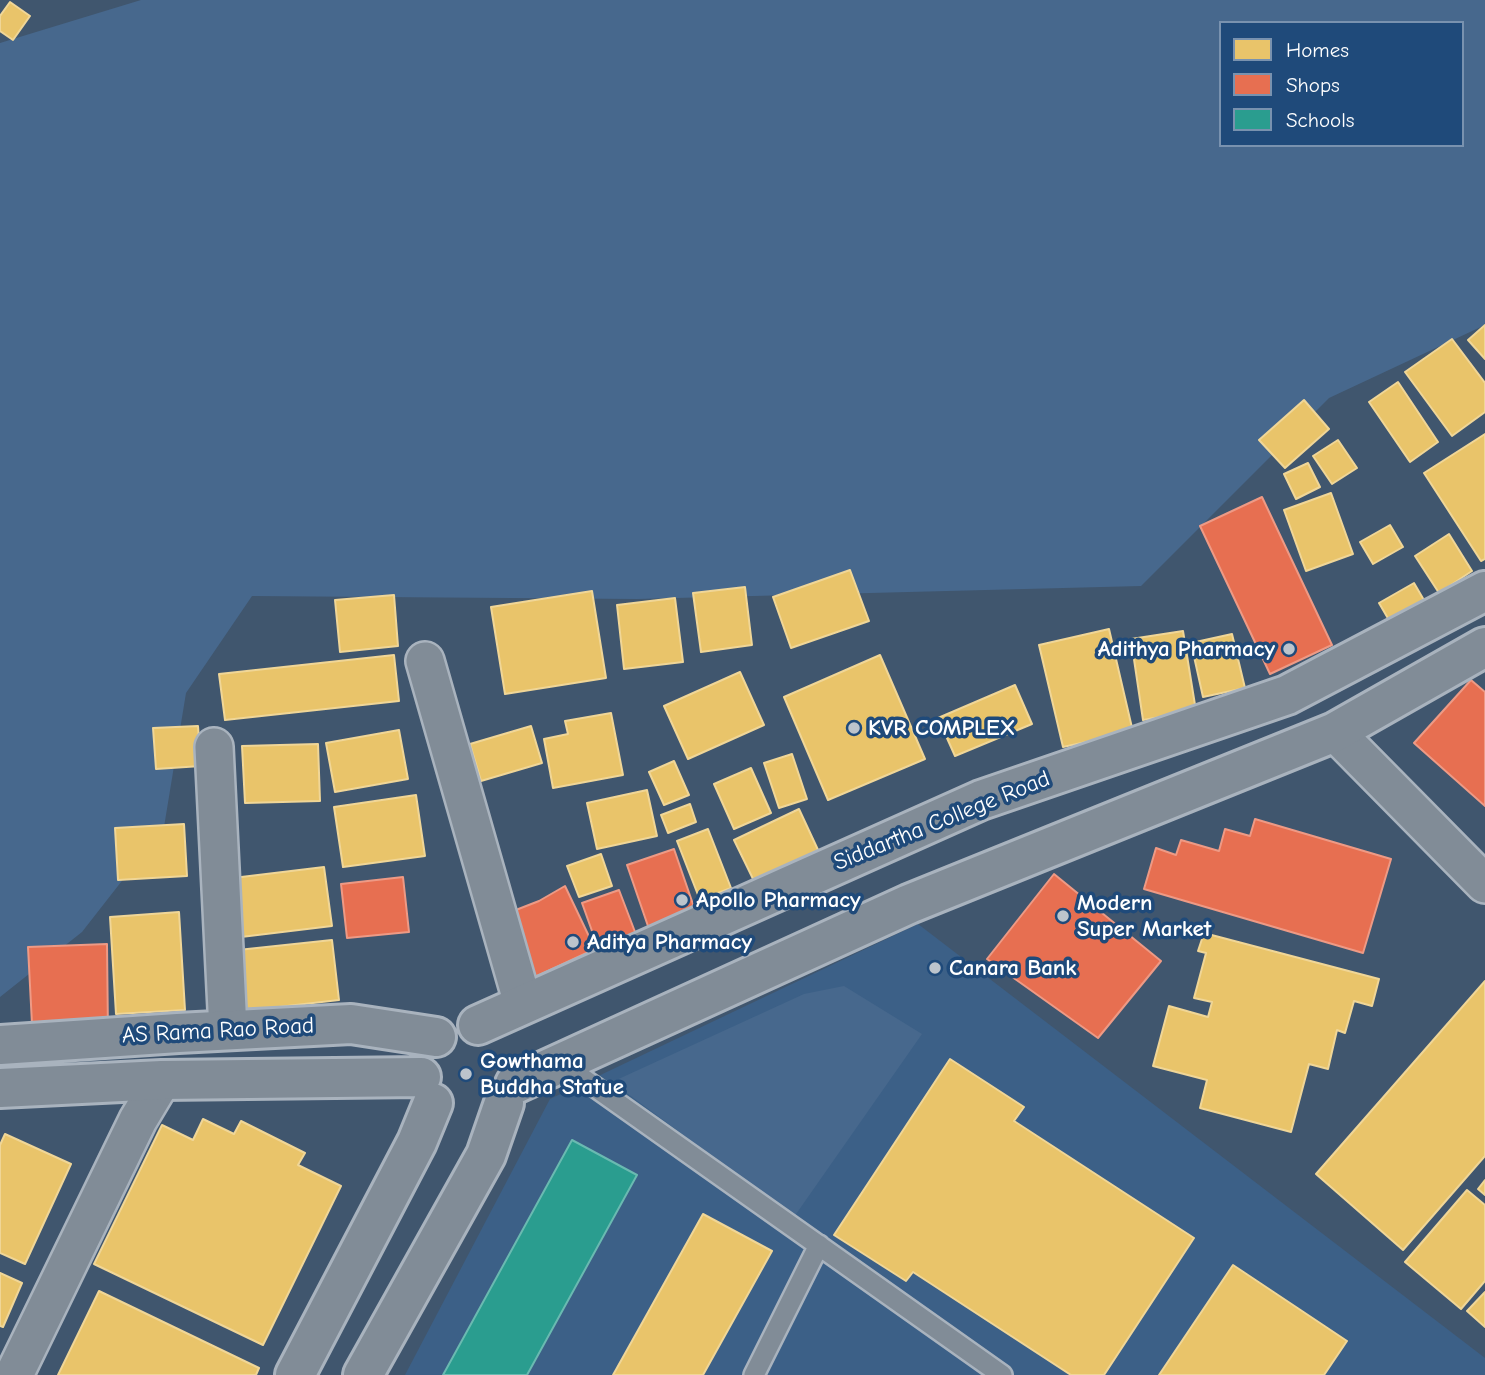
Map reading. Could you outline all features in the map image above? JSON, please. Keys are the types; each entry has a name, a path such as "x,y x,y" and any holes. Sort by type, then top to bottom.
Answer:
{"street":[{"name":"Siddartha College Road","path":"478,1025 981,800 1287,695 1485,591"},
{"path":"428,1090 455,1117 482,1117 494,1111 509,1093 561,1063 909,904 1335,732 1485,647"},
{"path":"425,661 523,1004"},
{"path":"1335,732 1485,884"},
{"path":"214,747 228,1030"},
{"name":"AS Rama Rao Road","path":"0,1045 351,1024 436,1037"},
{"path":"295,1375 417,1142 428,1090 422,1062 427,1049 436,1037 448,1028 463,1024 478,1025 493,1031 513,1054 516,1068 509,1093 486,1155 363,1375"},
{"path":"14,1375 138,1120 162,1080"},
{"name":"AS Rama Rao Road","path":"0,1088 162,1080 428,1090"}],"lane":[{"path":"561,1063 1002,1375"},
{"path":"754,1375 819,1245"}],"shaded area":[{"path":"141,0 1485,0 1485,325 1329,398 1141,586 637,599 252,596 186,693 164,827 82,932 0,997 0,43"},
{"path":"918,924 1485,1358 1485,1375 405,1375 550,1099"},
{"path":"844,986 922,1034 794,1217 612,1082 804,994"}],"building: Homes":[{"path":"10,2 30,16 13,40 0,31 0,16"},
{"path":"1485,325 1485,359 1468,340"},
{"path":"1452,339 1485,383 1485,412 1452,436 1405,372"},
{"path":"1398,382 1438,442 1410,462 1369,402"},
{"path":"1304,400 1329,429 1285,468 1259,440"},
{"path":"1485,434 1485,559 1481,561 1424,473"},
{"path":"1338,440 1357,468 1332,484 1313,456"},
{"path":"1308,463 1320,487 1296,499 1284,474"},
{"path":"1331,493 1353,554 1306,571 1284,510"},
{"path":"1390,525 1403,547 1373,564 1360,542"},
{"path":"1449,534 1472,571 1439,593 1415,556"},
{"path":"850,570 869,621 791,648 773,597"},
{"path":"1414,583 1428,607 1393,627 1379,603"},
{"path":"745,587 752,645 701,652 693,593"},
{"path":"592,591 606,678 505,694 491,607"},
{"path":"394,595 398,646 340,652 335,600"},
{"path":"675,598 683,662 624,669 617,605"},
{"path":"1109,629 1133,732 1063,747 1039,645"},
{"path":"1183,631 1196,711 1143,720 1131,639"},
{"path":"1232,634 1245,688 1203,697 1191,643"},
{"path":"394,655 399,701 225,720 219,674"},
{"name":"KVR COMPLEX","path":"880,655 925,759 828,800 784,697"},
{"path":"740,672 764,725 688,759 664,706"},
{"path":"1015,685 1032,724 955,756 938,718"},
{"path":"611,713 623,775 553,788 544,739 568,734 565,721"},
{"path":"198,726 201,766 156,769 153,728"},
{"path":"531,726 542,763 481,781 470,744"},
{"path":"399,730 408,779 335,792 326,743"},
{"path":"318,744 320,801 245,803 242,746"},
{"path":"792,754 807,799 779,808 764,763"},
{"path":"674,761 689,795 664,805 649,772"},
{"path":"751,768 771,813 734,829 714,784"},
{"path":"647,790 657,836 597,849 587,803"},
{"path":"416,795 425,856 343,867 334,807"},
{"path":"690,804 696,822 668,833 661,815"},
{"path":"799,809 819,852 755,883 734,840"},
{"path":"184,824 187,876 118,880 115,828"},
{"path":"708,829 731,888 700,900 677,841"},
{"path":"601,854 612,886 579,897 567,866"},
{"path":"324,867 332,926 241,937 233,878"},
{"path":"179,912 185,1010 116,1014 110,917"},
{"path":"1204,933 1379,979 1372,1006 1354,1001 1345,1033 1337,1030 1328,1069 1309,1064 1291,1132 1200,1108 1207,1080 1153,1066 1169,1006 1208,1017 1212,1002 1194,998 1206,953 1198,951"},
{"path":"332,940 339,1000 244,1011 238,950"},
{"path":"1485,981 1485,1156 1403,1250 1316,1174"},
{"path":"950,1059 1024,1107 1014,1121 1194,1238 1104,1375 1071,1375 913,1272 906,1281 834,1235"},
{"path":"203,1119 234,1134 241,1121 305,1153 298,1165 341,1186 263,1345 94,1264 162,1125 193,1140"},
{"path":"5,1134 71,1164 25,1264 0,1253 0,1145"},
{"path":"1485,1180 1485,1195 1478,1189"},
{"path":"1467,1190 1485,1205 1485,1281 1461,1309 1405,1262"},
{"path":"703,1214 772,1251 703,1375 613,1375"},
{"path":"1233,1265 1347,1341 1324,1375 1159,1375"},
{"path":"0,1273 22,1283 3,1327 0,1326"},
{"path":"99,1291 259,1368 256,1375 58,1375"},
{"path":"1485,1292 1485,1327 1467,1311"}],"building: Shops":[{"path":"1262,497 1332,645 1270,674 1200,526"},
{"path":"1471,680 1485,692 1485,806 1414,743"},
{"path":"1255,819 1391,859 1363,953 1144,889 1156,848 1176,855 1181,840 1219,851 1225,829 1250,836"},
{"path":"674,849 696,913 649,929 627,865"},
{"name":"Modern Super Market","path":"1054,874 1161,961 1098,1038 987,959"},
{"path":"403,877 409,932 347,938 341,884"},
{"path":"565,886 595,949 533,978 503,915 539,901"},
{"path":"619,890 640,945 602,959 582,903"},
{"path":"107,944 108,1035 32,1024 28,947"}],"building: Schools":[{"path":"572,1140 637,1175 527,1375 443,1375"}],"place":[{"name":"Adithya Pharmacy","path":"1289,649"},
{"name":"KVR COMPLEX","path":"854,728"},
{"name":"Apollo Pharmacy","path":"682,900"},
{"name":"Modern Super Market","path":"1063,916"},
{"name":"Aditya Pharmacy","path":"573,942"},
{"name":"Canara Bank","path":"935,968"},
{"name":"Gowthama Buddha Statue","path":"466,1074"}]}
